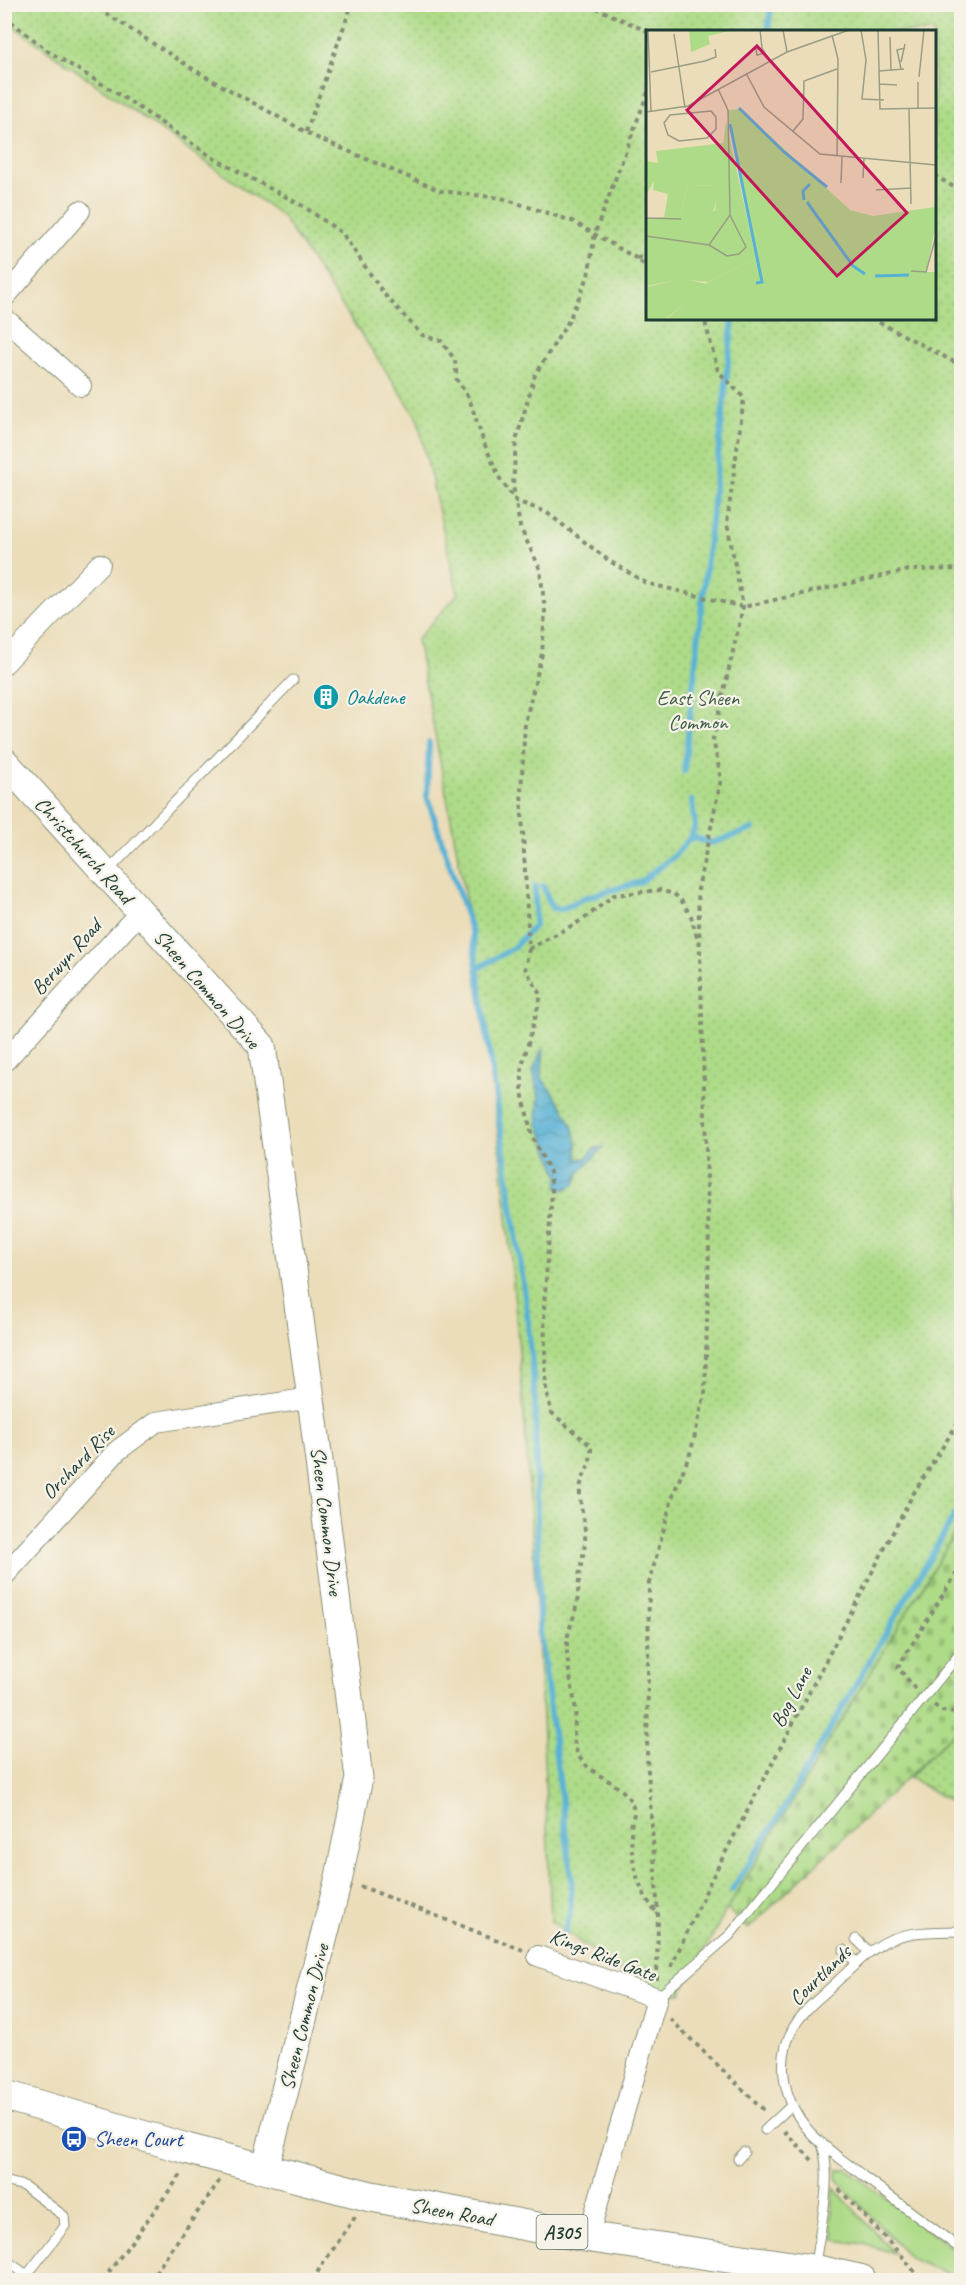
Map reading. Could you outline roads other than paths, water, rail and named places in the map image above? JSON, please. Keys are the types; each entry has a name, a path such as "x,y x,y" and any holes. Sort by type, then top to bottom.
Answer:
{"main road":[{"name":"Sheen Road","path":"5,2098 51,2108 188,2149 369,2196 588,2236 814,2270 861,2280"}],"street":[{"path":"4,298 80,211"},
{"path":"4,318 81,386"},
{"path":"4,664 100,564"},
{"name":"Christchurch Road","path":"4,761 140,912"},
{"name":"Berwyn Road","path":"4,1062 140,912"},
{"name":"Sheen Common Drive","path":"140,912 262,1046 311,1398 359,1778 339,1877 265,2169"},
{"name":"Orchard Rise","path":"4,1576 117,1451 156,1422 311,1398"},
{"name":"Kings Ride Gate","path":"538,1956 657,1998 588,2236"}],"lane":[{"path":"105,874 293,680"},
{"path":"657,1998 730,1935 962,1651"},
{"name":"Courtlands","path":"962,1931 918,1931 896,1935 879,1944 804,2012 788,2039 782,2070 785,2089 792,2105 811,2133 962,2250"},
{"path":"856,1939 869,1952"},
{"path":"844,1950 857,1964"},
{"path":"765,2130 792,2105"},
{"path":"814,2270 826,2176 826,2159 822,2143"},
{"path":"4,2181 24,2186 64,2216 65,2226 27,2275 4,2259"}],"water":[{"path":"544,1049 541,1077 561,1105 572,1126 576,1137 577,1159 586,1158 595,1148 604,1147 579,1173 575,1185 562,1190 557,1187 559,1176 537,1121 539,1097 533,1071"}],"waterway":[{"path":"768,30 771,4"},
{"path":"684,771 733,320"},
{"path":"429,743 427,796 472,933 526,1303 535,1396 539,1624 572,1880 570,1914 561,1941"},
{"path":"543,886 552,908 562,909 584,898 640,882 673,857 691,837 695,827 692,801"},
{"path":"691,837 712,843 753,829"},
{"path":"477,969 513,948 535,925 535,886"},
{"path":"732,1890 781,1813 962,1503"}],"place":[{"name":"Oakdene","path":"326,697"},
{"name":"Sheen Court","path":"74,2139"}],"park label":[{"name":"East Sheen Common","path":"698,710"}]}
